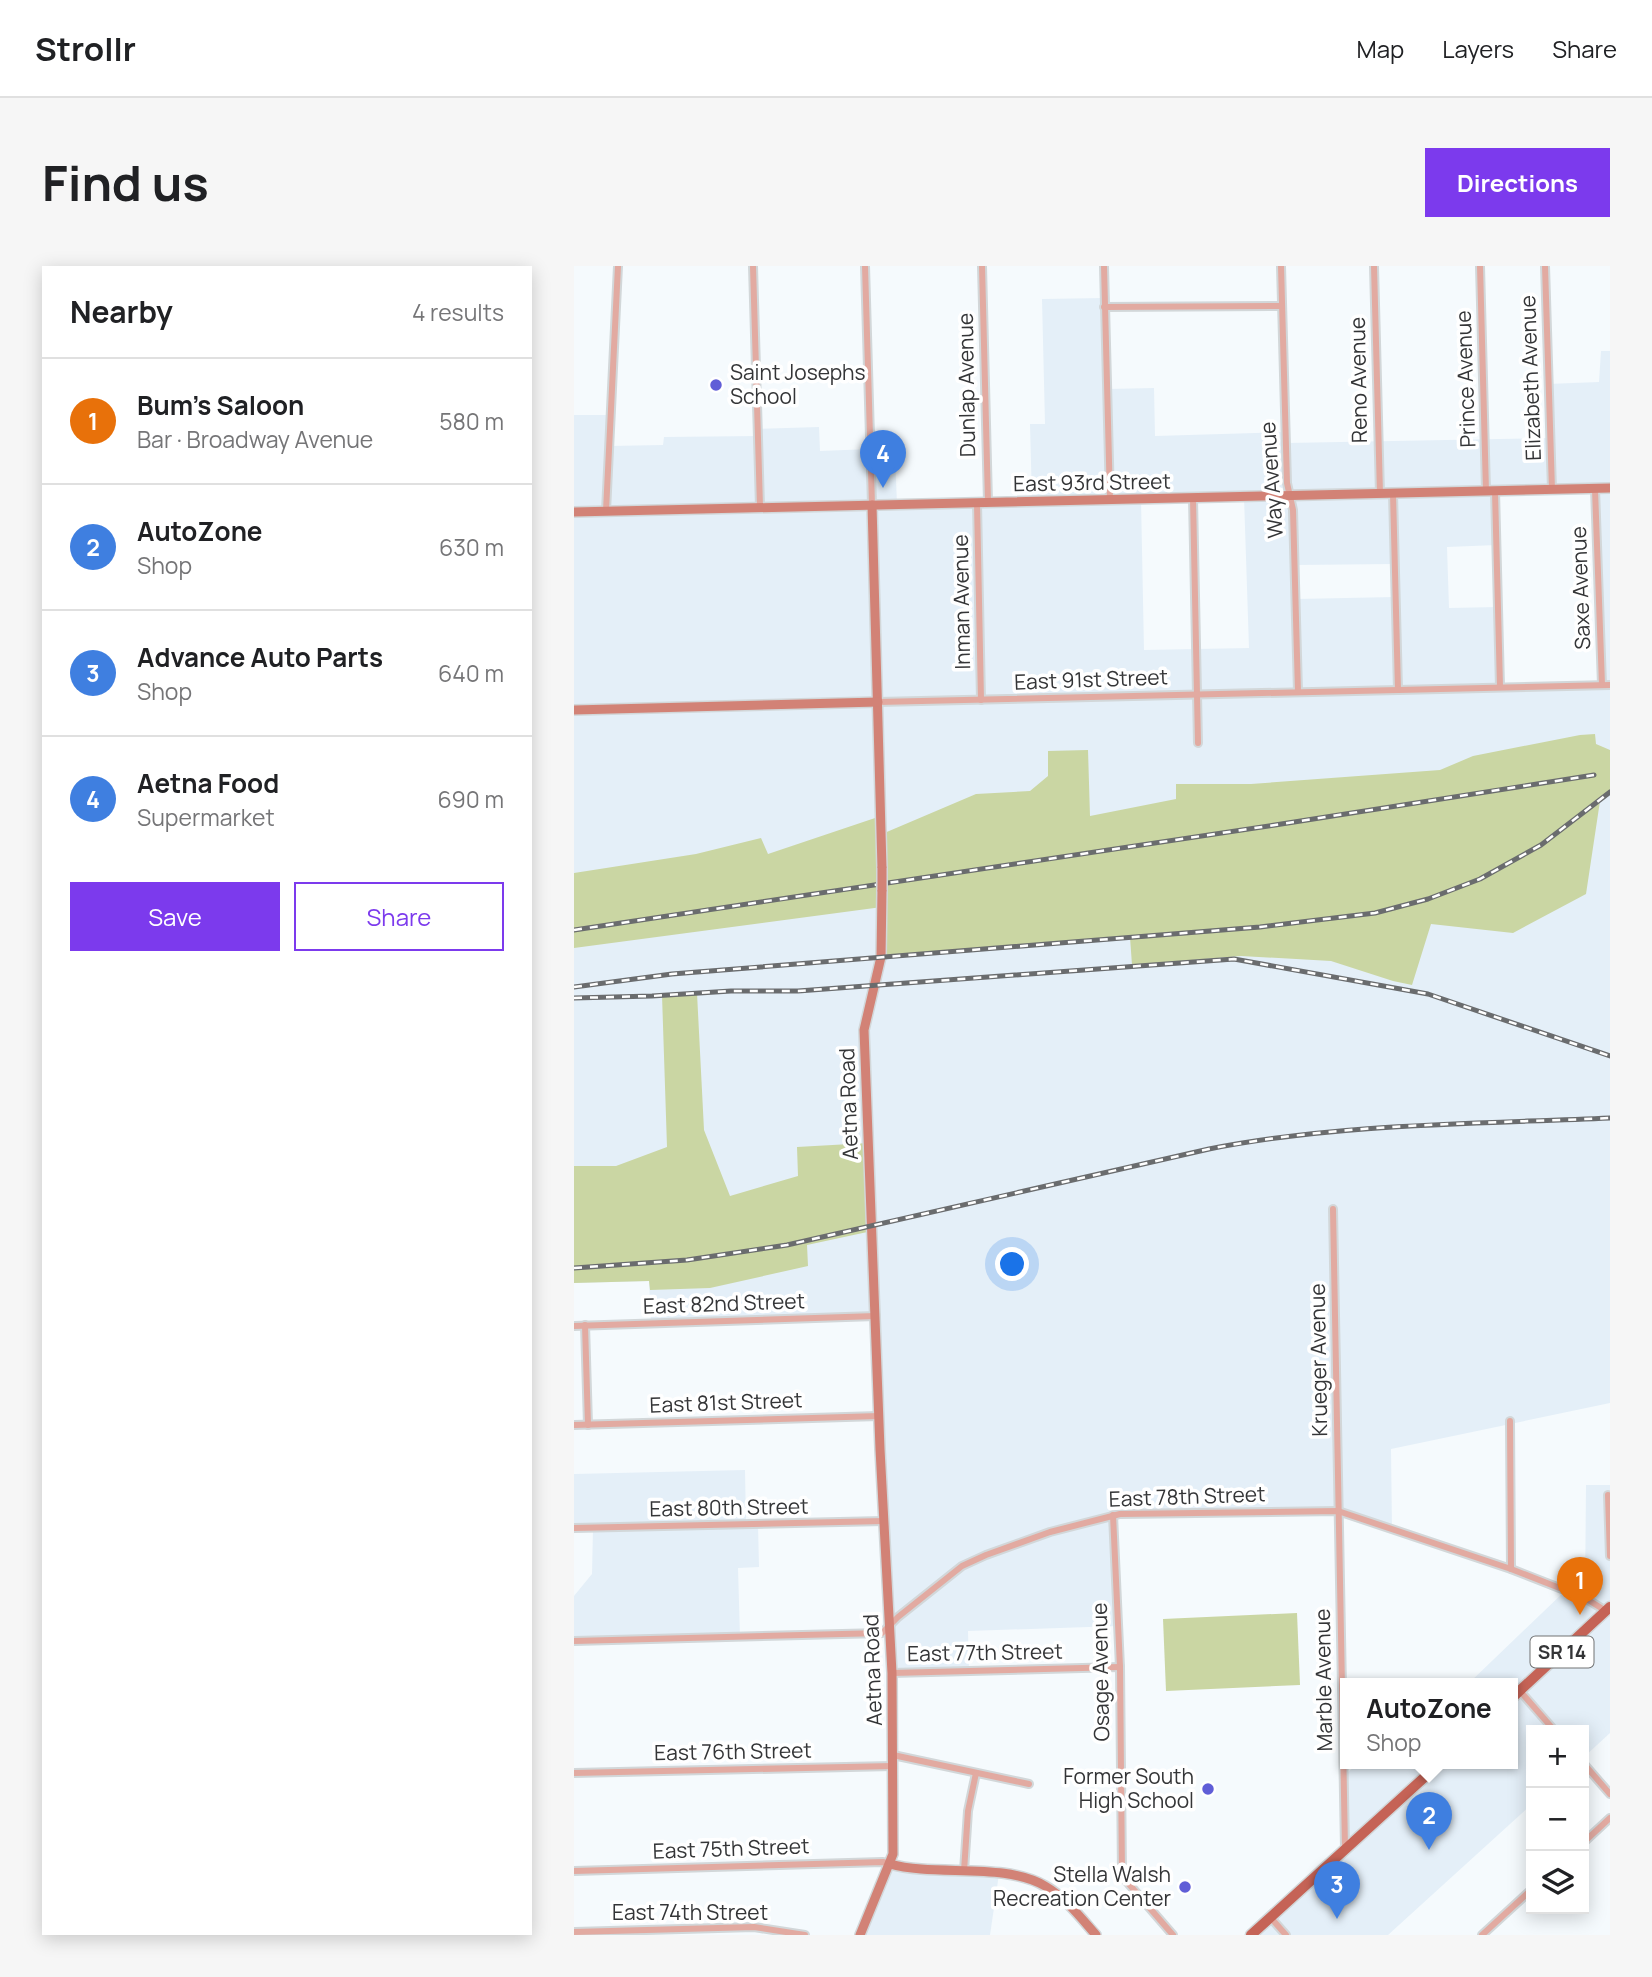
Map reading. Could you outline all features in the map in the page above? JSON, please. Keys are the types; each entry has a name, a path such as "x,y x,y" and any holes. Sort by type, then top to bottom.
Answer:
{"main road":[{"name":"SR 14","path":"1518,1692 1608,1609"},
{"path":"1251,1935 1433,1769"}],"street":[{"path":"606,511 618,266"},
{"path":"753,266 760,508"},
{"name":"Aetna Road","path":"860,1935 894,1854 892,1673 864,1030 881,957 882,890 866,266"},
{"name":"Dunlap Avenue","path":"982,266 988,502"},
{"path":"1104,266 1110,500"},
{"name":"Way Avenue","path":"1281,266 1287,483 1293,510 1298,692"},
{"name":"Reno Avenue","path":"1374,266 1380,494"},
{"name":"Prince Avenue","path":"1480,266 1500,687"},
{"name":"Elizabeth Avenue","path":"1545,266 1552,490"},
{"path":"1104,307 1282,306"},
{"name":"East 93rd Street","path":"574,512 1610,488"},
{"name":"Saxe Avenue","path":"1595,489 1606,685"},
{"path":"1393,493 1398,690"},
{"path":"1192,498 1198,743"},
{"name":"Inman Avenue","path":"977,503 981,700"},
{"name":"East 91st Street","path":"574,710 1606,685"},
{"name":"Krueger Avenue","path":"1333,1209 1338,1511"},
{"name":"East 82nd Street","path":"574,1326 876,1317"},
{"path":"585,1325 588,1425"},
{"name":"East 81st Street","path":"574,1425 879,1416"},
{"path":"1510,1421 1511,1569"},
{"path":"1608,1495 1610,1556"},
{"name":"East 78th Street","path":"889,1627 962,1566 974,1560 1050,1532 1113,1515 1338,1511 1511,1569 1608,1609"},
{"name":"Marble Avenue","path":"1338,1511 1341,1678"},
{"name":"Osage Avenue","path":"1113,1515 1120,1667 1122,1876 1173,1935"},
{"name":"East 80th Street","path":"574,1528 884,1521"},
{"path":"574,1641 882,1633 889,1627"},
{"name":"East 77th Street","path":"892,1673 1120,1667"},
{"path":"1518,1696 1549,1725"},
{"path":"892,1755 1029,1784"},
{"name":"East 76th Street","path":"574,1773 893,1766"},
{"name":"Marble Avenue","path":"1343,1769 1345,1848"},
{"path":"1589,1770 1610,1794"},
{"path":"964,1871 968,1811 976,1773"},
{"path":"1589,1837 1610,1818"},
{"name":"East 75th Street","path":"574,1871 883,1862 890,1864"},
{"path":"890,1864 1011,1875 1037,1882 1056,1892 1096,1935"},
{"path":"1482,1935 1526,1895"},
{"path":"1271,1918 1286,1935"},
{"name":"East 74th Street","path":"574,1932 754,1927 805,1935"}],"shaded area":[{"path":"1104,298 1107,389 1154,388 1155,436 1286,432 1287,443 1550,438 1548,384 1599,382 1601,351 1610,351 1610,1403 1391,1449 1392,1529 1338,1511 1114,1515 1118,1626 968,1631 969,1671 892,1673 876,1317 651,1323 649,1281 574,1283 574,415 611,415 610,446 663,445 664,437 758,436 758,429 819,427 820,451 870,449 871,455 895,455 897,504 1032,501 1030,424 1045,424 1042,299","holes":["1595,489 1602,685 1500,687 1498,607 1449,608 1447,547 1497,545 1495,491","1244,497 1249,648 1144,650 1141,499","1395,564 1395,597 1296,599 1295,565"]},
{"path":"745,1470 746,1524 758,1524 759,1567 738,1568 740,1637 574,1641 574,1596 592,1574 593,1529 574,1528 574,1474"},
{"path":"1586,1485 1610,1485 1610,1733 1589,1752 1589,1725 1526,1725 1526,1810 1388,1935 1251,1935 1345,1848 1344,1776 1352,1769 1518,1769 1518,1678 1474,1678 1566,1590 1585,1597"},
{"path":"890,1864 999,1874 990,1935 860,1935"}],"green space":[{"path":"1595,734 1596,744 1610,750 1610,792 1600,801 1586,894 1513,933 1431,924 1412,985 1331,961 1241,956 1132,965 1130,937 881,957 882,907 574,948 574,873 696,854 761,838 768,854 881,816 882,834 976,794 1030,791 1048,776 1048,751 1088,750 1090,816 1176,799 1176,784 1251,784 1440,770 1473,756"},
{"path":"697,993 704,1130 730,1196 798,1176 797,1147 868,1143 872,1231 807,1245 808,1266 710,1288 650,1290 649,1281 574,1283 574,1166 616,1166 667,1147 662,995"},
{"path":"1297,1613 1300,1685 1166,1691 1163,1619"}],"railway":[{"path":"574,930 1594,775"},
{"path":"574,987 672,974 1260,927 1375,913 1428,899 1480,879 1541,845 1610,792"},
{"path":"574,998 798,991 1234,959 1428,994 1610,1056"},
{"path":"574,1268 687,1260 787,1245 1259,1140 1359,1129 1610,1118"}],"place":[{"name":"Saint Josephs School","path":"716,385"},
{"name":"Aetna Food","path":"883,488"},
{"name":"Bum's Saloon","path":"1580,1615"},
{"name":"Former South High School","path":"1208,1789"},
{"name":"AutoZone","path":"1429,1850"},
{"name":"Stella Walsh Recreation Center","path":"1185,1887"},
{"name":"Advance Auto Parts","path":"1337,1919"}]}
